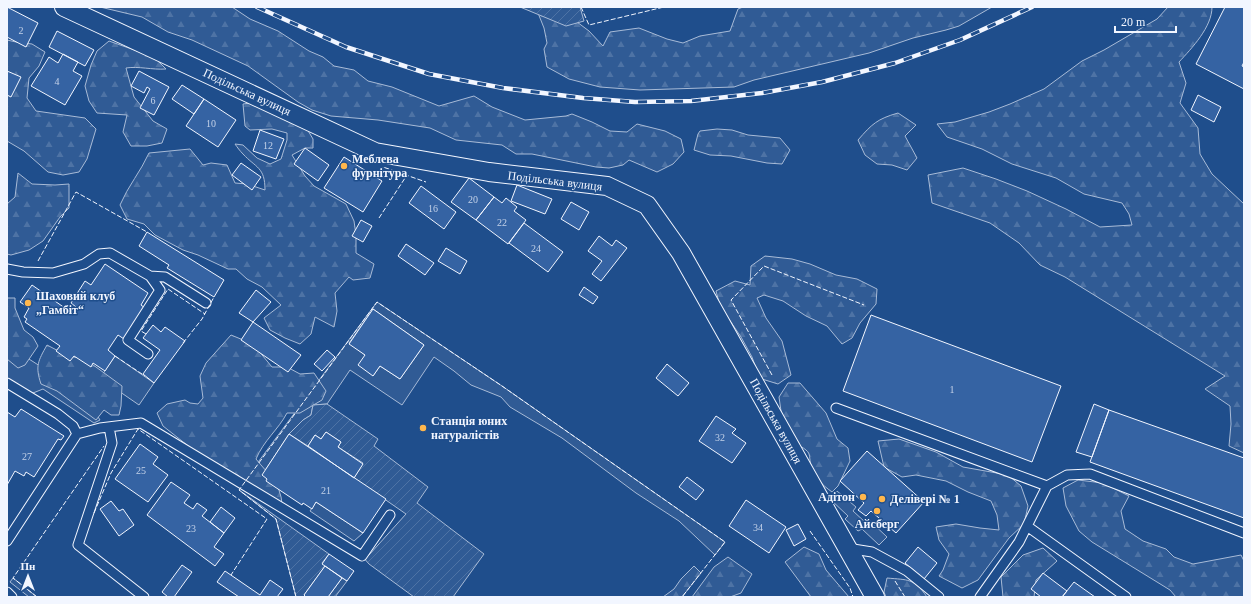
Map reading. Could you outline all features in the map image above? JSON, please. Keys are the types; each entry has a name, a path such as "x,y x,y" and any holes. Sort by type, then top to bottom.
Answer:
{"street":[{"name":"Подільська вулиця","path":"64,7 375,152 488,172 607,186 647,205 681,253 875,597"}],"lane":[{"path":"7,270 23,272 53,272 84,264 99,254 110,253 150,276 160,290 128,340 148,354"},
{"path":"150,276 165,277 206,303"},
{"path":"7,383 58,414 73,426 78,434"},
{"path":"836,408 1047,486"},
{"path":"7,541 78,434 142,422 362,556 390,515"},
{"path":"109,427 112,443 78,545 144,597"},
{"path":"980,597 1018,542 1047,486 1067,475 1090,474 1244,533"},
{"path":"1027,526 1126,597"},
{"path":"847,548 872,552 907,571 938,597"},
{"path":"7,592 12,597"}],"shaded area":[{"path":"377,302 502,386 725,542 715,555 679,521 636,493 562,438 510,407 501,397 471,385 434,357 402,405 350,370 327,404 313,405 311,415 303,420 289,434 262,475 253,469","holes":["373,309 424,345 400,379 380,366 373,376 365,355 349,343"]},
{"path":"7,345 101,405 95,412 100,420 94,423 43,389 33,393 28,393 7,380"},
{"path":"115,356 154,383 139,405 100,378"},
{"path":"837,491 856,507 853,511 865,522 868,519 887,537 879,545 862,529 858,531 845,519 848,516 830,499"},
{"path":"316,502 363,533 354,541 310,511"},
{"path":"13,578 37,597 29,597 10,582"}],"green space":[{"path":"100,7 232,7 250,19 278,31 309,51 323,57 334,66 354,70 368,81 392,87 439,106 474,96 492,107 525,120 566,116 572,114 610,131 627,132 637,124 665,131 681,139 684,152 673,164 657,172 629,160 623,165 609,168 596,167 532,154 516,154 502,145 456,140 430,128 378,120 331,116 312,110 298,102 248,66 192,40 168,32 142,17"},
{"path":"520,7 580,7 584,21 566,26"},
{"path":"743,7 992,7 959,26 913,38 869,53 754,80 734,87 640,90 600,87 569,79 547,67 544,49 547,43 544,28 538,13 577,22 589,31 603,46 610,32 639,28 667,39 683,43 700,36 730,31 738,9"},
{"path":"1168,7 1212,7 1209,22 1205,30 1179,62 1186,83 1180,103 1198,128 1200,154 1212,174 1244,204 1244,453 1229,446 1231,424 1230,406 1205,389 1225,376 1065,277 1040,265 1019,243 990,223 932,203 928,175 963,168 1027,191 1100,227 1132,225 1129,214 1122,203 1084,194 1056,178 1012,164 982,149 947,137 937,124 955,122 989,112 1044,89 1082,61 1157,19"},
{"path":"7,40 32,44 45,52 39,66 29,78 27,98 36,111 85,118 96,129 87,159 79,172 63,175 48,172 24,151 7,141"},
{"path":"109,41 154,57 166,69 136,67 126,68 134,97 153,121 167,129 162,143 147,146 131,146 123,132 127,115 97,113 89,101 85,86 91,65 97,51"},
{"path":"257,102 307,129 313,139 313,148 305,148 292,155 305,176 314,186 346,204 354,221 356,253 374,264 370,278 353,280 349,277 335,293 337,311 334,327 315,317 311,334 300,344 270,330 264,318 281,305 262,287 247,279 236,269 228,269 198,255 183,250 155,235 144,224 127,219 120,205 149,153 190,149 203,165 211,163 227,165 235,183 247,184 265,190 265,182 261,172 235,144 243,145 257,158 270,164 281,159 287,140 287,133 272,129 250,130 245,126 243,104"},
{"path":"898,113 916,125 905,136 917,158 907,170 892,165 877,164 865,155 858,140 875,123"},
{"path":"717,129 732,130 748,135 780,138 790,150 782,164 767,163 731,156 710,155 694,150 700,131"},
{"path":"18,173 32,184 69,184 69,208 60,217 43,241 29,250 11,255 7,254 7,204 15,197"},
{"path":"765,256 792,259 810,264 836,275 857,279 877,289 876,304 860,323 852,338 842,344 827,326 806,316 783,301 764,295 757,298 766,318 782,341 791,375 778,384 762,379 758,374 752,357 741,337 720,306 716,291 735,281 750,285 751,266"},
{"path":"7,298 15,298 15,308 24,330 33,337 38,346 25,365 18,368 7,359"},
{"path":"231,335 253,344 272,367 287,367 300,374 314,373 326,391 322,400 300,413 287,413 263,446 256,459 269,474 279,490 282,504 253,493 239,476 229,471 200,463 187,445 163,426 157,413 167,404 185,400 190,403 198,404 203,398 200,376 206,363"},
{"path":"47,345 68,356 85,359 122,386 119,415 111,415 104,410 96,420 57,391 41,384 38,373 38,364"},
{"path":"788,383 800,383 826,413 837,439 848,448 850,461 838,486 832,492 817,477 811,465 808,452 795,444 781,411 779,397"},
{"path":"327,404 378,439 374,446 428,487 417,503 484,554 453,597 414,597 369,564 362,556 369,555 406,514 354,478 363,463 338,447 341,442 326,432 321,439 315,435 308,446 289,434 303,420 311,415 313,405"},
{"path":"899,439 936,452 963,467 1008,475 1021,486 1028,506 1024,524 1009,538 978,580 962,588 939,576 949,554 939,540 936,527 956,524 999,530 997,515 991,501 946,481 916,475 902,477 884,467 878,441"},
{"path":"1078,480 1103,483 1129,496 1121,511 1125,529 1143,541 1166,549 1174,557 1193,564 1241,555 1244,561 1244,597 1176,597 1170,590 1092,542 1079,531 1066,506 1063,488"},
{"path":"239,490 329,554 322,563 325,566 304,595 306,597 296,597 276,519"},
{"path":"804,547 819,554 826,570 849,597 811,597 785,562"},
{"path":"1043,548 1057,561 1036,580 1034,597 1003,597 1001,577 1023,555"},
{"path":"728,557 752,574 741,593 730,597 692,597 714,567"},
{"path":"694,566 701,573 682,597 663,597 674,589 681,579"},
{"path":"342,578 347,581 335,597 328,597"},
{"path":"887,578 910,581 918,586 927,597 886,597 884,592"}],"building":[{"path":"7,7 38,23 26,47 7,37"},
{"path":"1225,7 1244,7 1244,62 1242,66 1244,67 1244,89 1196,64"},
{"path":"57,31 94,50 85,66 49,47"},
{"path":"63,54 78,62 73,71 82,76 65,105 31,86 49,57 58,63"},
{"path":"7,71 21,77 11,97 7,95"},
{"path":"139,71 169,87 154,115 140,108 150,89 147,87 144,93 131,86"},
{"path":"182,85 204,99 194,114 172,99"},
{"path":"1198,95 1221,107 1214,122 1191,110"},
{"path":"204,99 236,120 218,147 186,126"},
{"path":"260,130 284,139 276,159 253,151"},
{"path":"305,148 329,165 318,181 294,164"},
{"path":"344,157 382,181 363,212 324,188"},
{"path":"241,163 261,177 252,190 232,175"},
{"path":"469,178 494,197 476,220 451,202"},
{"path":"517,185 552,199 545,214 511,201"},
{"path":"421,186 456,212 444,229 409,203"},
{"path":"494,197 502,203 506,198 517,207 514,211 526,220 508,244 476,220"},
{"path":"571,202 589,212 579,230 561,219"},
{"path":"361,220 372,226 363,242 352,236"},
{"path":"524,223 563,252 548,272 509,243"},
{"path":"147,232 224,280 214,297 167,268 169,265 139,246"},
{"path":"599,236 612,246 616,240 627,248 601,281 592,274 602,261 588,251"},
{"path":"406,244 434,263 425,275 398,256"},
{"path":"446,248 467,261 460,274 438,261"},
{"path":"105,264 148,293 141,305 145,308 124,339 118,335 108,350 115,356 105,371 93,363 91,367 74,356 70,361 56,351 60,346 25,322 27,319 24,317 29,308 20,302 32,285 72,313 76,307 71,303 85,281 91,285"},
{"path":"584,287 598,297 593,304 579,295"},
{"path":"256,290 271,302 253,322 239,313"},
{"path":"373,309 424,345 400,379 380,366 373,376 358,365 365,355 349,344"},
{"path":"871,315 1061,386 1032,462 843,391"},
{"path":"253,322 301,355 288,372 241,340"},
{"path":"153,325 161,332 165,327 185,341 154,383 143,374 160,350 143,338"},
{"path":"327,350 335,357 322,371 314,364"},
{"path":"667,364 689,383 678,396 656,378"},
{"path":"1094,404 1109,410 1092,457 1076,452"},
{"path":"21,409 64,436 61,440 58,439 34,477 26,472 24,476 15,471 7,485 7,412 15,417"},
{"path":"1109,410 1244,458 1244,518 1090,462"},
{"path":"716,416 736,429 732,433 746,443 732,463 699,441"},
{"path":"326,432 341,442 338,447 363,464 354,478 308,446 315,435 321,439"},
{"path":"289,434 386,499 363,533 316,502 312,509 303,503 302,505 266,481 267,479 262,475"},
{"path":"140,444 158,457 153,464 168,475 148,502 115,479"},
{"path":"867,451 924,502 896,533 871,511 866,516 858,510 864,503 840,481"},
{"path":"687,477 704,490 696,500 679,487"},
{"path":"171,482 190,495 184,503 193,509 197,503 207,510 202,516 224,533 214,547 224,554 215,566 147,515"},
{"path":"746,500 786,527 769,553 729,526"},
{"path":"111,501 119,511 123,509 134,525 119,536 100,509"},
{"path":"221,507 235,518 224,533 210,522"},
{"path":"798,524 806,539 794,546 786,530"},
{"path":"918,547 937,563 924,579 905,563"},
{"path":"329,554 354,571 347,581 322,564"},
{"path":"182,565 192,572 174,597 168,597 162,592"},
{"path":"325,566 342,578 328,597 306,597 304,595"},
{"path":"225,571 260,595 270,580 283,589 277,597 239,597 217,582"},
{"path":"1043,573 1067,591 1062,597 1041,597 1031,589"},
{"path":"1074,582 1095,597 1062,597"}],"railway":[{"path":"257,7 346,47 429,74 503,88 583,98 635,102 691,101 762,93 822,82 895,63 960,40 1032,7"}],"fence":[{"path":"581,7 589,25 664,7"},
{"path":"377,178 383,167 426,182"},
{"path":"379,218 407,175"},
{"path":"38,261 76,192 147,232"},
{"path":"772,375 731,300 764,266 864,305"},
{"path":"146,334 141,331 168,289 205,314"},
{"path":"183,343 202,319 214,297"},
{"path":"296,597 276,519 239,490 377,302 502,386 725,542 682,597"},
{"path":"115,356 145,376"},
{"path":"94,513 111,473 138,429 267,519 231,575"},
{"path":"37,597 13,578 104,446"},
{"path":"810,531 850,588 853,597"},
{"path":"895,581 905,597"}],"place":[{"name":"Меблева фурнітура","path":"344,166"},
{"name":"Шаховий клуб „Гамбіт“","path":"28,303"},
{"name":"Станція юних натуралістів","path":"423,428"},
{"name":"Адітон","path":"863,497"},
{"name":"Делівері № 1","path":"882,499"},
{"name":"Айсберг","path":"877,511"}]}
